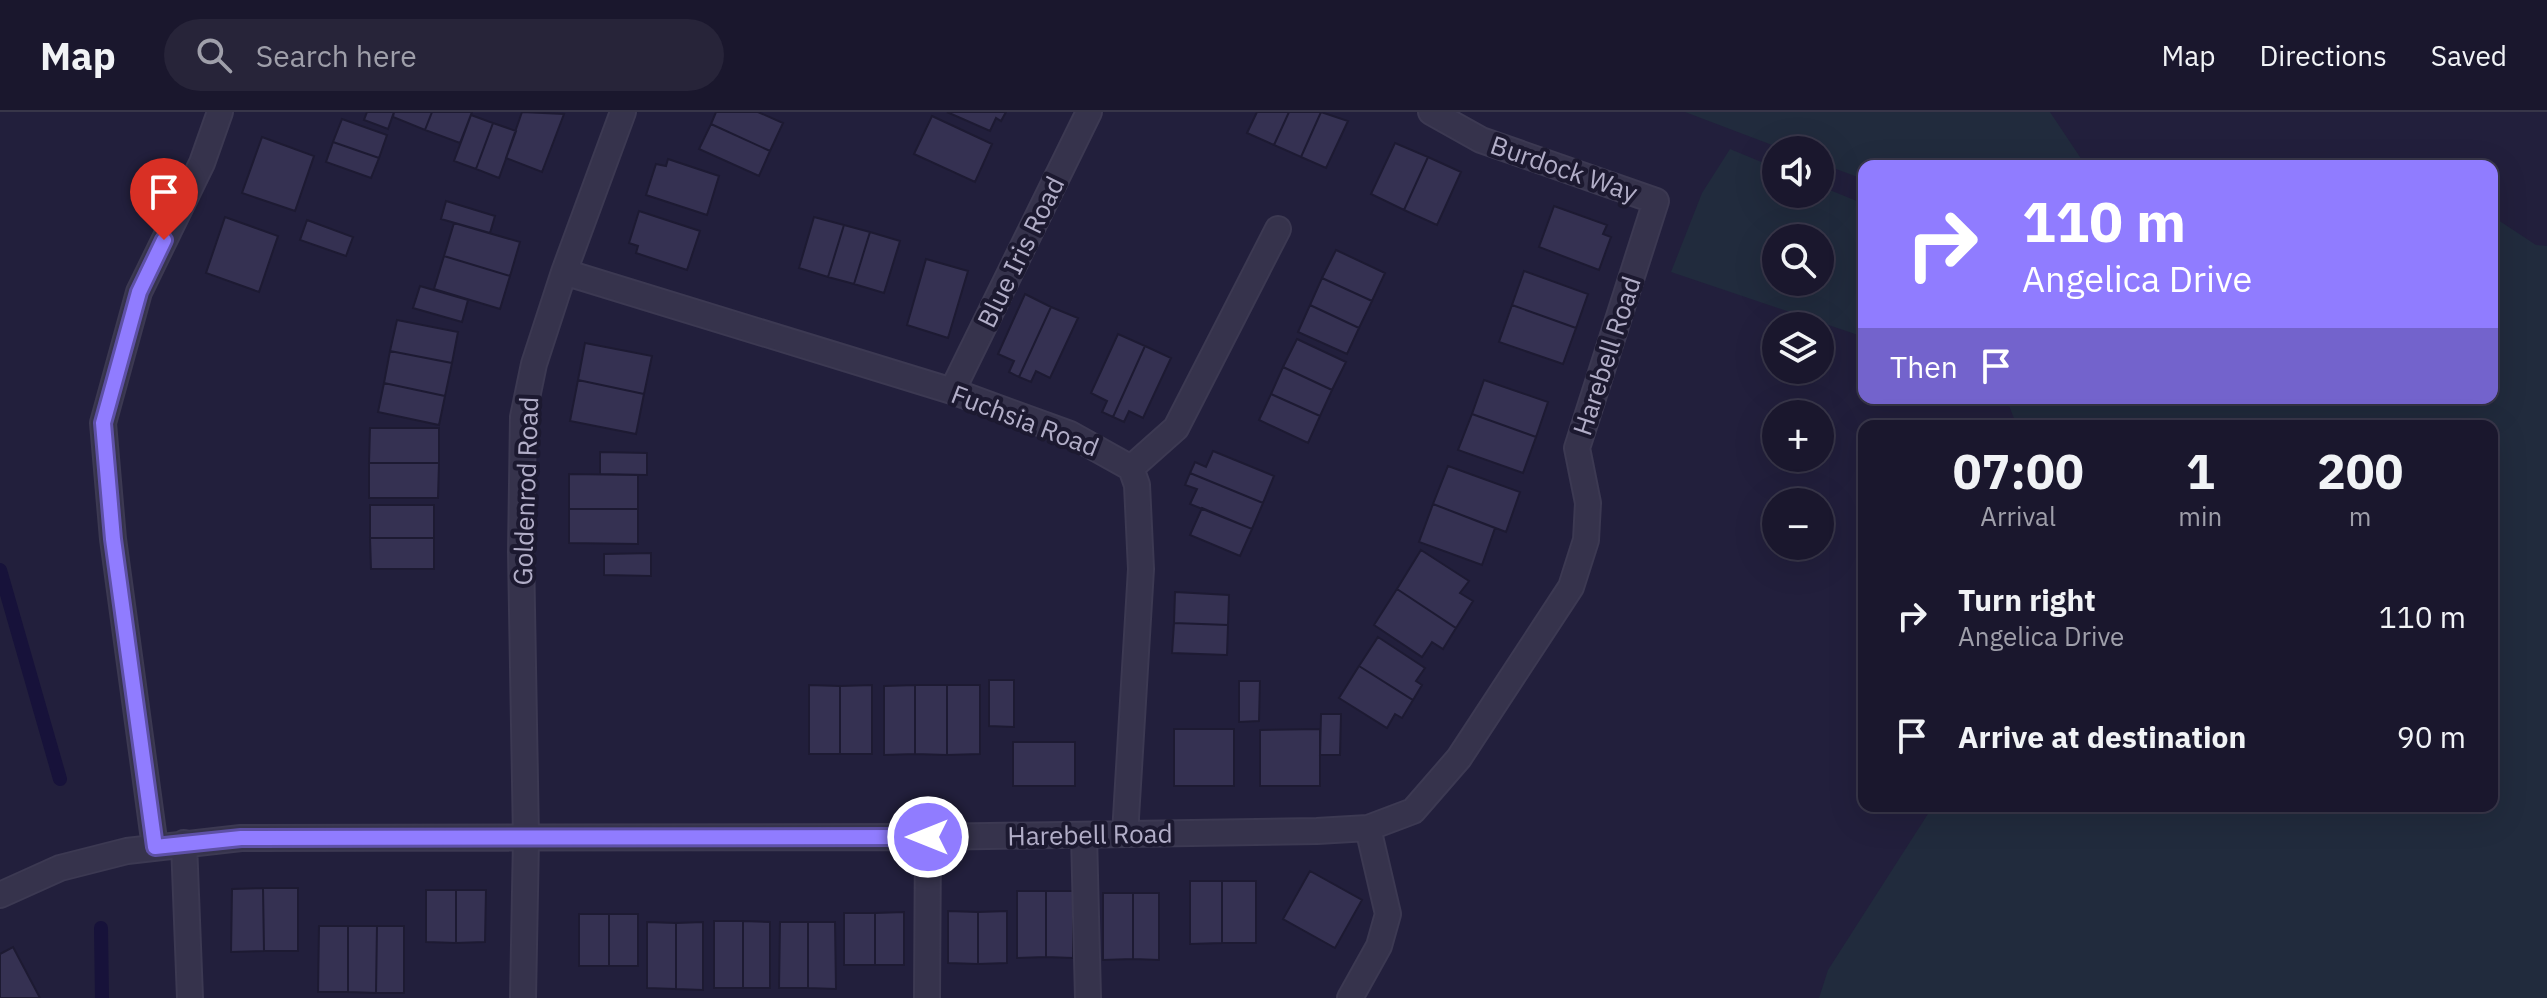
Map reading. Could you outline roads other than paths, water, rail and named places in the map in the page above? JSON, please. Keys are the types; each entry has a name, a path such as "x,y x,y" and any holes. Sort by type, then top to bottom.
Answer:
{"street":[{"path":"155,847 113,539 103,423 139,292 202,163 220,112"},
{"name":"Goldenrod Road","path":"523,998 526,839 521,552 523,417 534,364 564,272 623,112"},
{"name":"Blue Iris Road","path":"952,391 1089,112"},
{"name":"Burdock Way","path":"1431,112 1481,140 1656,201"},
{"name":"Harebell Road","path":"0,895 60,868 155,847 241,838 1084,835 1368,828 1413,811 1459,758 1571,587 1586,540 1588,503 1577,448 1656,201"},
{"path":"1131,468 1176,428 1278,229"},
{"name":"Fuchsia Road","path":"564,272 952,391 1070,434 1131,468 1137,485 1141,569 1125,834"},
{"path":"1350,998 1379,946 1388,914 1368,828"},
{"path":"1084,835 1088,998"},
{"path":"927,998 928,837"},
{"path":"184,843 190,998"}],"waterway":[{"path":"0,570 60,779"},
{"path":"101,928 102,998"}]}
